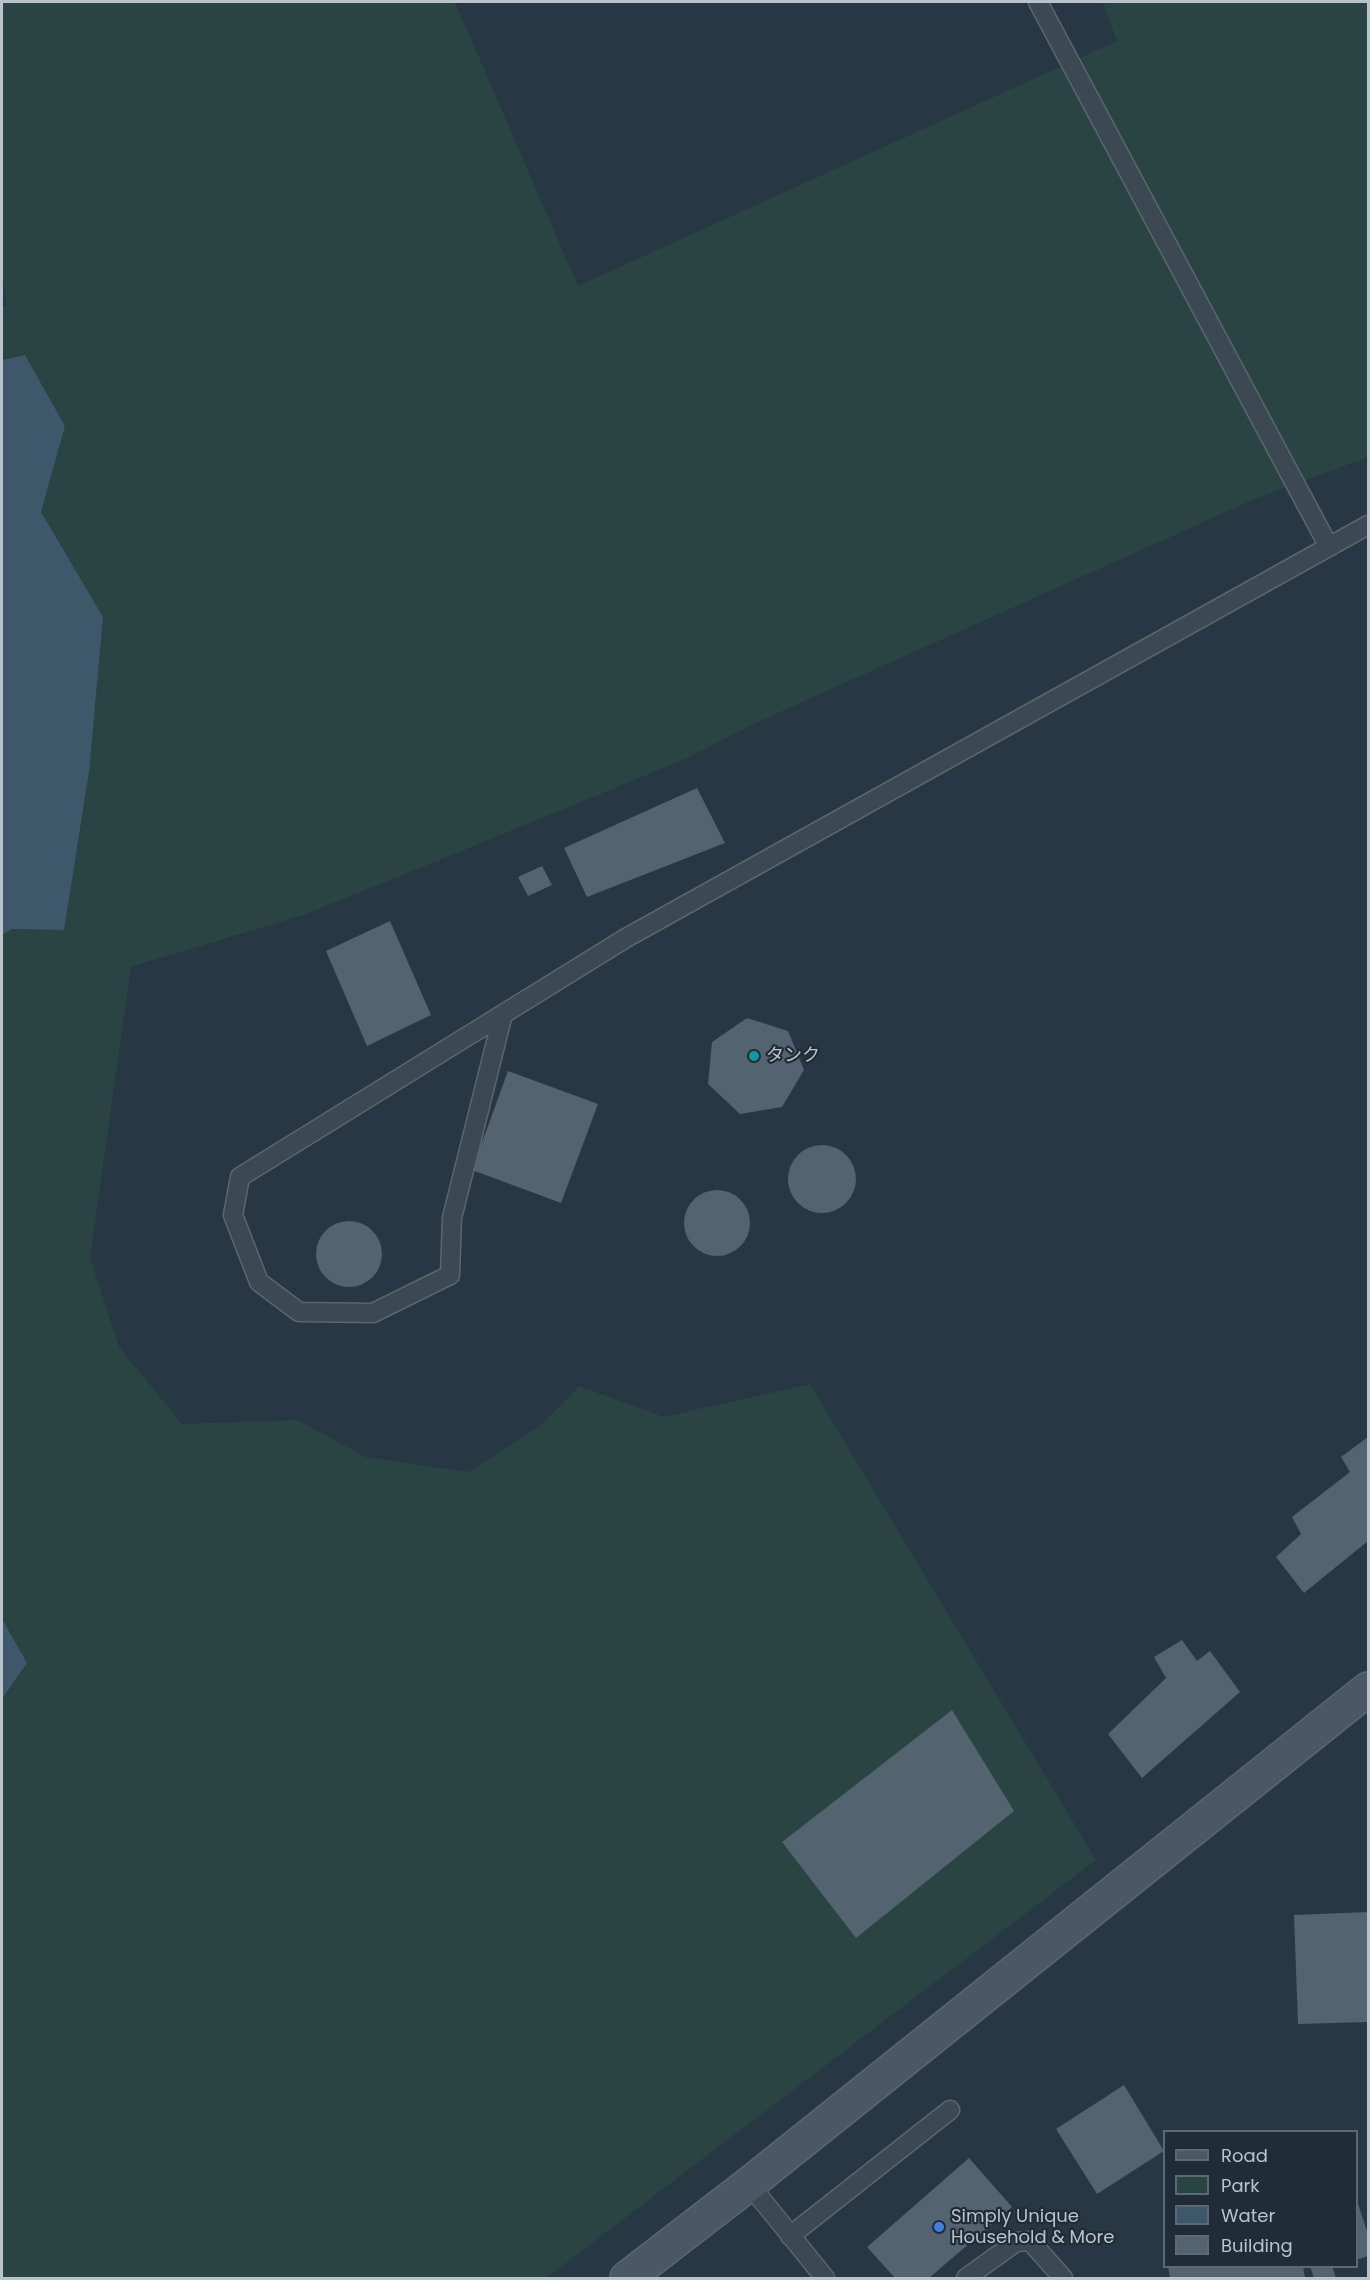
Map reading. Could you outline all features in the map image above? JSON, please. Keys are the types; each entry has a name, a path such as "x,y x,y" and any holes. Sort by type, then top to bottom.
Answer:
{"main road":[{"path":"627,2278 749,2184 1368,1689"}],"lane":[{"path":"1038,2 1329,547"},
{"path":"503,1014 452,1218 450,1275 373,1313 299,1312 259,1282 233,1215 240,1178 503,1014 626,938 1368,525"},
{"path":"790,2236 950,2110"},
{"path":"749,2184 825,2278"},
{"path":"966,2278 1016,2242 1030,2241 1063,2278"}],"green space":[{"path":"2,2 455,2 578,286 1117,41 1103,2 1368,2 1368,457 1255,499 760,721 683,760 303,915 131,967 90,1258 119,1347 182,1424 298,1420 365,1457 468,1472 540,1426 579,1386 664,1417 810,1384 1096,1860 546,2278 2,2278 2,1699 27,1663 2,1619 2,935 12,929 63,930 87,788 41,512 65,426 25,355 2,360 2,307 7,306 2,275"}],"water":[{"path":"25,355 65,426 41,512 103,617 89,772 64,930 12,929 2,935 2,360"},
{"path":"2,1619 27,1663 2,1699"}],"building":[{"path":"697,788 725,843 587,897 564,848"},
{"path":"542,866 552,885 528,896 518,877"},
{"path":"390,921 431,1015 367,1046 326,951"},
{"name":"タンク","path":"747,1018 788,1031 804,1070 782,1107 740,1114 708,1084 712,1042"},
{"path":"508,1071 598,1104 561,1203 472,1170"},
{"path":"822,1145 835,1148 846,1155 853,1166 856,1179 853,1192 846,1203 835,1210 822,1213 809,1210 798,1203 791,1192 788,1179 791,1166 798,1155 809,1148"},
{"path":"710,1190 724,1190 736,1195 745,1204 750,1223 748,1236 741,1247 724,1256 710,1256 698,1251 689,1242 684,1230 684,1216 689,1204 698,1195"},
{"path":"349,1221 362,1224 372,1231 379,1241 382,1254 379,1267 372,1277 362,1284 349,1287 336,1284 326,1277 319,1267 316,1254 319,1241 326,1231 336,1224"},
{"path":"1368,1437 1368,1541 1304,1593 1276,1557 1301,1534 1292,1517 1350,1472 1341,1457"},
{"path":"1182,1640 1197,1661 1210,1651 1240,1692 1142,1778 1108,1734 1166,1678 1154,1657"},
{"path":"952,1710 1014,1811 856,1938 782,1842"},
{"path":"1368,1912 1368,2022 1298,2024 1294,1915"},
{"path":"1124,2085 1163,2152 1097,2194 1056,2129"},
{"name":"Simply Unique Household & More","path":"969,2158 1012,2207 929,2278 895,2278 867,2247"},
{"path":"1358,2204 1368,2234 1368,2256 1358,2259"},
{"path":"1168,2268 1303,2268 1305,2278 1170,2278"},
{"path":"1311,2268 1333,2268 1336,2278 1314,2278"}],"place":[{"name":"タンク","path":"754,1056"},
{"name":"Simply Unique Household & More","path":"939,2227"}]}
